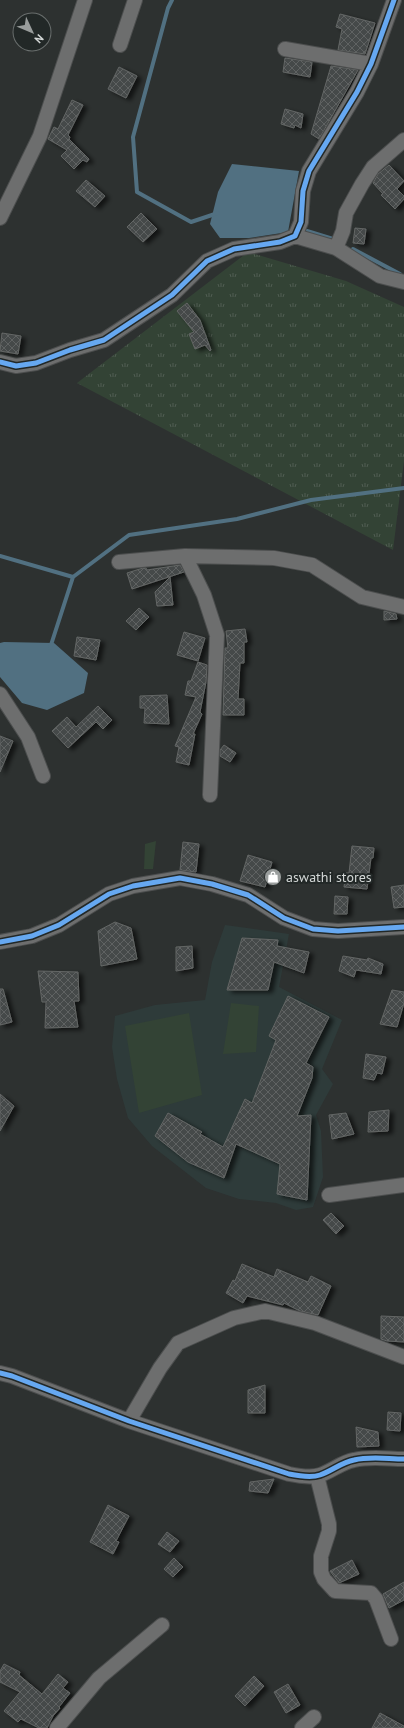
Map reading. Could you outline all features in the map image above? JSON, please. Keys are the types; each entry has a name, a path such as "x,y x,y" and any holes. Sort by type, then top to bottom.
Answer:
{"street":[{"path":"0,218 40,136 85,0"},
{"path":"120,45 135,0"},
{"path":"295,236 301,222 303,191 310,171 357,92 371,64 394,0"},
{"path":"285,49 371,64"},
{"path":"336,248 343,231 346,213 362,184 373,167 404,140"},
{"path":"0,362 16,366 36,363 70,350 104,340 172,295 207,261 234,249 280,242 295,236 336,248 380,276 404,282"},
{"path":"184,556 204,595 217,635 210,795"},
{"path":"120,562 184,556 274,558 312,565 362,597 404,607"},
{"path":"0,694 28,737 43,776"},
{"path":"0,942 32,936 59,925 109,894 133,886 180,878 212,884 248,895 284,918 313,928 338,931 404,927"},
{"path":"329,1195 404,1186"},
{"path":"129,1420 160,1368 178,1343 192,1335 234,1318 265,1311 315,1323 404,1357"},
{"path":"0,1373 12,1376 129,1420 289,1474 317,1476 353,1460 364,1458 404,1459"},
{"path":"317,1476 329,1524 321,1556 321,1572 324,1580 335,1591 371,1593 376,1599 391,1639"},
{"path":"57,1728 99,1678 162,1626"},
{"path":"302,1728 314,1717"}],"shaded area":[{"path":"225,925 289,934 279,987 342,1020 322,1069 333,1084 316,1115 321,1131 323,1177 313,1207 296,1210 276,1203 239,1199 206,1188 152,1146 128,1118 117,1079 112,1047 115,1016 155,1005 205,1000 212,962"}],"green space":[{"path":"248,252 346,281 404,307 404,461 393,550 77,383"},
{"path":"156,841 153,869 144,869 145,844"},
{"path":"231,1003 259,1006 256,1052 223,1054"},
{"path":"189,1013 202,1095 139,1113 125,1026"}],"water":[{"path":"232,164 299,171 288,232 249,238 220,238 210,224 218,192"},
{"path":"0,643 54,643 88,673 84,693 47,710 22,703 0,677"}],"building":[{"path":"340,14 375,23 365,54 338,50 342,29 336,27"},
{"path":"285,58 312,62 310,77 283,72"},
{"path":"331,66 358,70 319,139 311,134"},
{"path":"119,67 137,76 126,98 108,89"},
{"path":"72,100 83,105 68,135 70,137 69,139 89,159 87,162 83,160 74,169 61,156 67,150 48,139 54,127 58,129"},
{"path":"285,109 303,114 301,128 295,125 294,128 281,124"},
{"path":"389,165 404,181 397,189 404,196 404,199 395,209 381,195 383,194 373,183 378,174"},
{"path":"86,180 105,196 95,207 76,191"},
{"path":"141,213 157,229 143,242 127,227"},
{"path":"355,228 366,229 364,244 353,243"},
{"path":"187,303 200,320 211,350 210,351 205,345 195,349 189,334 194,332 177,311"},
{"path":"2,333 21,336 18,354 0,351"},
{"path":"180,565 184,572 132,589 127,573 143,568 146,568 147,570"},
{"path":"170,577 173,605 157,606 155,592"},
{"path":"139,608 149,617 136,630 126,621"},
{"path":"384,611 396,614 397,619 384,620"},
{"path":"245,629 247,642 244,642 244,663 240,663 238,699 244,699 244,715 223,715 225,648 228,648 226,631"},
{"path":"184,632 205,638 198,661 177,655"},
{"path":"77,637 100,640 96,660 74,656"},
{"path":"198,662 207,665 206,682 200,712 202,714 193,734 195,734 189,765 176,762 179,747 175,746 196,697 185,695 188,681 191,681"},
{"path":"167,695 169,724 144,723 145,708 140,708 140,696"},
{"path":"98,706 112,720 103,729 96,722 68,748 52,731 67,717 76,727"},
{"path":"0,736 13,741 0,772"},
{"path":"224,745 236,753 230,762 220,756 220,750"},
{"path":"183,842 199,844 196,872 180,870"},
{"path":"352,846 374,848 373,858 371,858 367,889 344,887 346,873 349,873"},
{"path":"248,855 272,862 265,887 240,881"},
{"path":"404,885 404,907 394,908 391,887"},
{"path":"335,896 348,897 347,914 334,914"},
{"path":"115,922 131,928 137,959 101,966 98,931"},
{"path":"242,938 278,940 277,946 309,952 304,973 274,962 268,990 227,990"},
{"path":"192,946 193,968 176,971 176,947"},
{"path":"343,956 367,960 368,958 383,964 381,974 356,970 354,977 339,971"},
{"path":"38,971 78,972 79,1001 74,1001 78,1027 45,1028 46,1002 42,1002"},
{"path":"0,989 3,989 12,1022 0,1025"},
{"path":"392,990 404,992 404,1003 397,1027 380,1024"},
{"path":"288,996 329,1017 306,1063 313,1067 312,1078 297,1116 311,1115 307,1200 277,1194 280,1164 236,1144 224,1178 188,1162 155,1136 168,1113 202,1132 200,1134 223,1147 245,1099 252,1103 276,1040 269,1036"},
{"path":"366,1054 386,1057 382,1074 377,1073 374,1080 363,1078"},
{"path":"0,1094 14,1106 0,1131"},
{"path":"389,1110 388,1131 368,1132 369,1112"},
{"path":"346,1113 354,1134 332,1139 329,1115"},
{"path":"331,1213 344,1226 336,1234 323,1220"},
{"path":"242,1264 274,1277 277,1269 308,1282 311,1276 331,1286 318,1315 300,1311 284,1303 283,1305 247,1296 243,1303 226,1293 233,1280 235,1281"},
{"path":"381,1316 404,1317 404,1342 387,1341 381,1339"},
{"path":"265,1385 265,1413 248,1413 248,1390"},
{"path":"388,1412 401,1413 400,1431 387,1430"},
{"path":"356,1427 378,1432 379,1446 357,1447"},
{"path":"274,1479 268,1493 249,1491 250,1482"},
{"path":"108,1505 129,1516 116,1541 119,1542 113,1554 90,1542"},
{"path":"167,1532 179,1541 170,1552 158,1544"},
{"path":"174,1558 183,1567 173,1577 164,1569"},
{"path":"352,1560 359,1574 339,1583 330,1571"},
{"path":"404,1582 404,1600 389,1608 383,1594"},
{"path":"4,1664 20,1672 19,1675 42,1694 58,1674 68,1682 63,1688 70,1693 53,1716 47,1728 39,1728 21,1719 18,1722 4,1711 20,1692 0,1682 0,1671"},
{"path":"254,1676 264,1686 245,1706 235,1696"},
{"path":"288,1684 300,1705 286,1713 274,1692"},
{"path":"380,1713 404,1726 404,1728 372,1728"}],"waterway":[{"path":"172,0 168,8 133,137 137,192 191,222 218,213"},
{"path":"307,231 333,239"},
{"path":"353,249 400,274"},
{"path":"50,648 73,577 129,535 237,519 311,500 404,488"},
{"path":"0,556 73,577"}],"cycle path":[{"path":"0,362 16,366 36,363 70,350 104,340 172,295 207,261 234,249 280,242 295,236 301,222 303,191 309,171 357,92 371,64 394,0"},
{"path":"0,942 32,936 59,925 109,894 133,886 180,878 212,884 248,895 284,918 313,929 338,931 404,927"},
{"path":"0,1373 12,1376 129,1421 289,1474 316,1476 350,1461 360,1459 404,1459"}],"place":[{"name":"aswathi stores","path":"273,877"}]}
